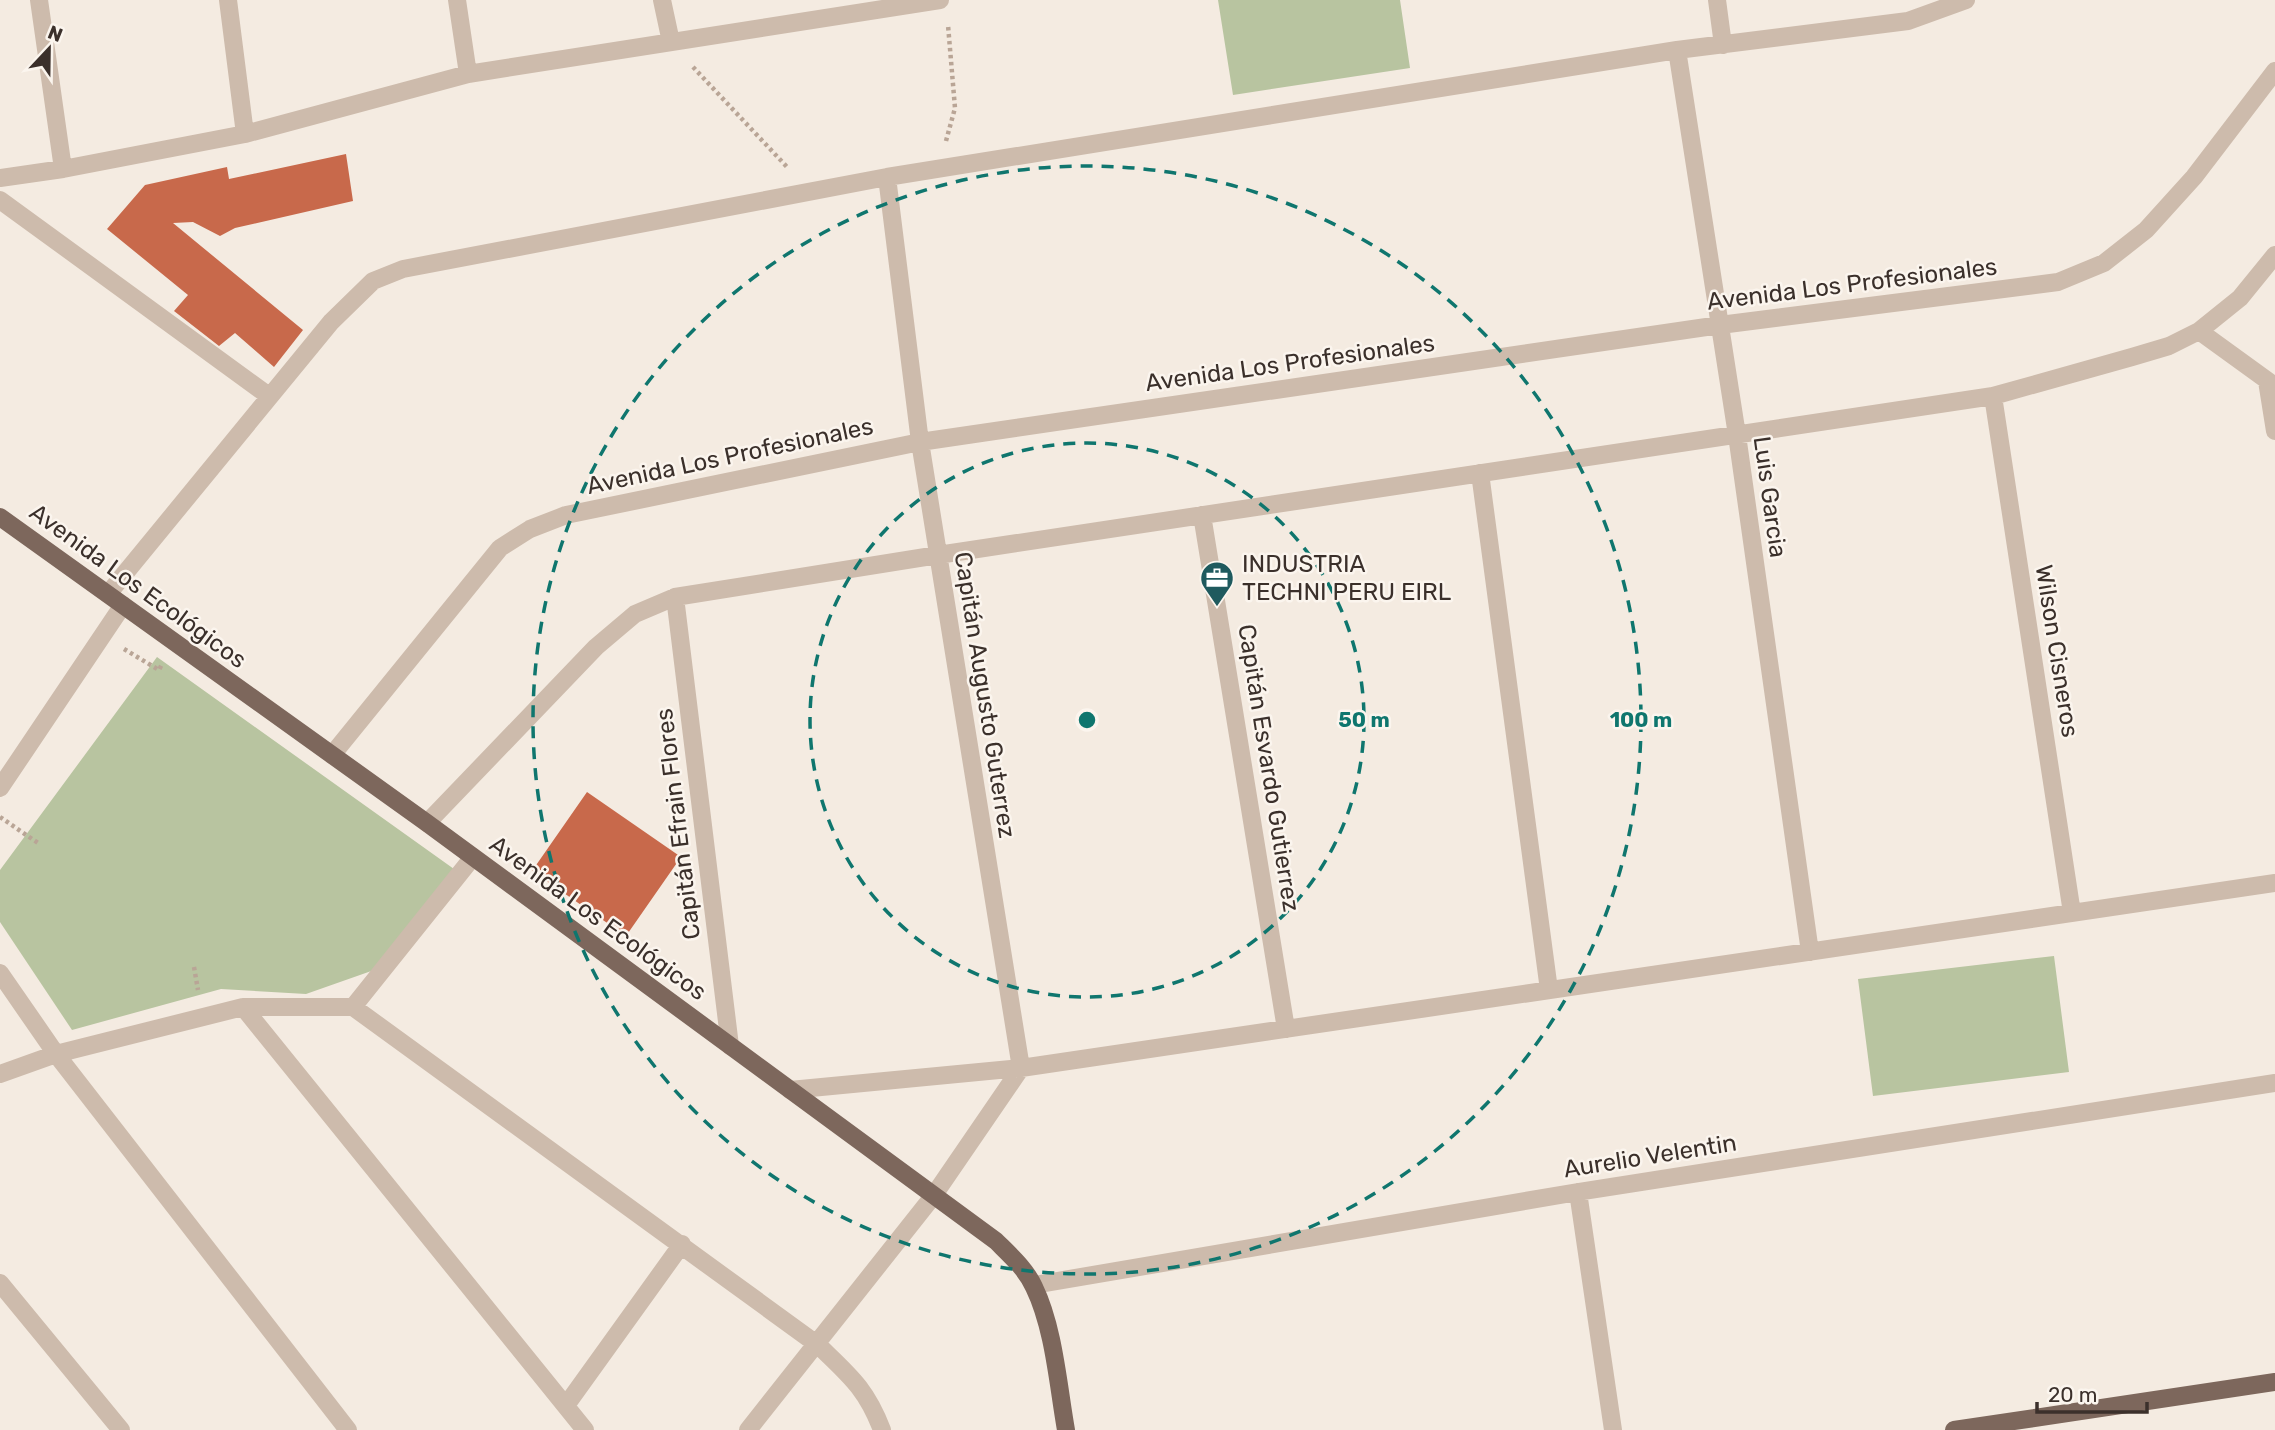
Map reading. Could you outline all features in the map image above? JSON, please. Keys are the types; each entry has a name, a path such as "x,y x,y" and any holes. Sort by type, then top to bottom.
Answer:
{"main road":[{"name":"Avenida Los Ecológicos","path":"0,517 427,823 996,1241 1024,1270 1034,1285 1044,1312 1066,1430"},
{"path":"1954,1430 2275,1382"}],"street":[{"path":"39,0 62,169"},
{"path":"228,0 245,134"},
{"path":"457,0 468,74"},
{"path":"662,0 671,42"},
{"path":"1717,0 1723,45"},
{"path":"108,594 331,322 373,281 403,269 887,177 1677,51 1908,21 1966,0"},
{"path":"0,178 62,169 245,134 468,74 671,42 944,7"},
{"name":"Luis Garcia","path":"1677,51 1737,435 1810,951"},
{"name":"Avenida Los Profesionales","path":"332,755 500,548 530,529 566,515 920,442 1720,326 2058,282 2104,262 2146,230 2194,177 2275,71"},
{"name":"Capitán Augusto Guterrez","path":"887,177 920,442 1021,1068"},
{"path":"0,200 269,396"},
{"path":"427,823 596,647 635,614 675,597 1993,396 2156,349 2199,331 2240,298 2275,255"},
{"path":"2199,331 2271,384 2275,431"},
{"name":"Wilson Cisneros","path":"1993,396 2072,913"},
{"path":"1480,473 1549,990"},
{"name":"Capitán Esvardo Gutierrez","path":"1202,515 1286,1029"},
{"name":"Capitán Efrain Flores","path":"675,597 730,1045"},
{"path":"0,788 123,605"},
{"path":"353,1007 473,857"},
{"path":"790,1090 1021,1068 2275,884"},
{"path":"0,973 56,1054 348,1430"},
{"path":"243,1007 567,1404 585,1430"},
{"path":"0,1074 56,1054 243,1007 353,1007 818,1345 857,1382 872,1405 882,1430"},
{"path":"748,1430 818,1345 934,1195 1021,1068"},
{"name":"Aurelio Velentin","path":"1034,1285 1578,1192 2274,1089"},
{"path":"1578,1192 1613,1430"},
{"path":"567,1404 682,1244"},
{"path":"0,1283 121,1430"}],"path":[{"path":"938,169 955,108 944,7"},
{"path":"671,42 810,192"},
{"path":"0,817 38,843"}],"green space":[{"path":"1218,0 1400,0 1410,68 1233,95"},
{"path":"157,657 454,869 377,969 306,994 221,989 72,1030 0,922 0,870"},
{"path":"2054,956 2069,1072 1873,1096 1858,979"}],"building":[{"path":"346,154 353,201 235,228 220,236 193,222 173,223 303,330 274,367 235,333 219,346 174,311 188,295 107,229 145,185 227,167 229,179"},
{"path":"587,792 681,857 626,936 532,871"}],"place":[{"name":"INDUSTRIA TECHNI PERU EIRL","path":"1217,608"}]}
